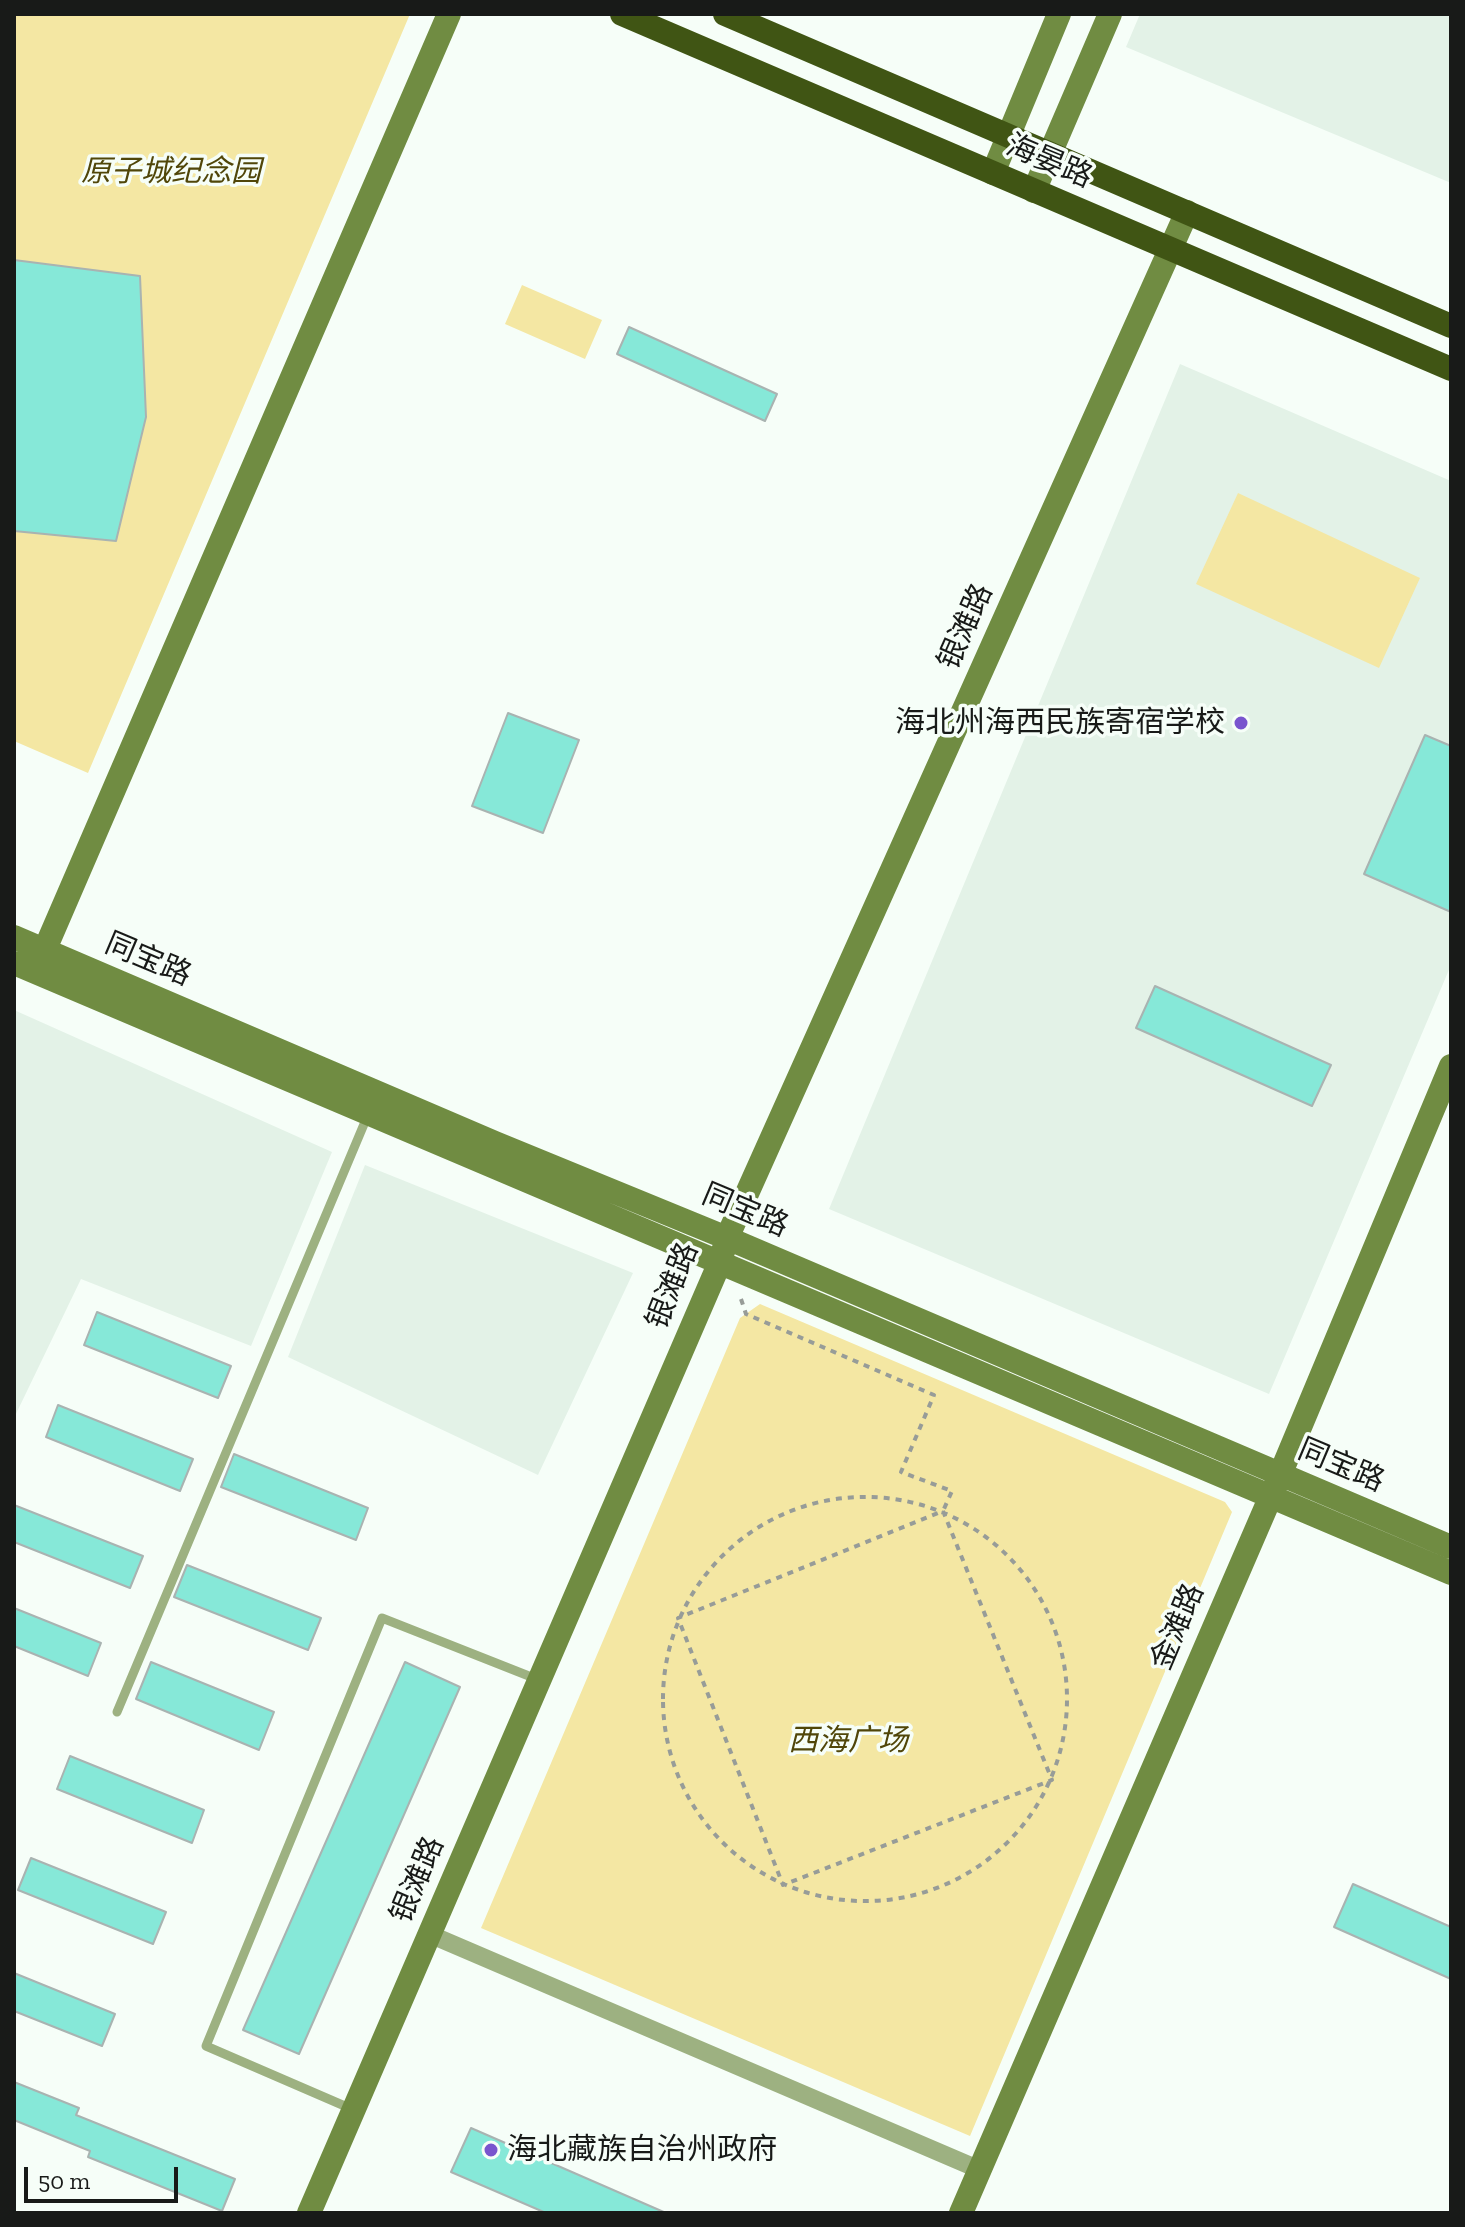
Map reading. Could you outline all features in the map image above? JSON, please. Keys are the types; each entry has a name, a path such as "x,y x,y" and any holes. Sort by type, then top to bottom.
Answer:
{"highway":[{"name":"海晏路","path":"622,14 1451,369"},
{"name":"海晏路","path":"725,14 1451,326"}],"street":[{"path":"31,962 449,14"},
{"path":"993,173 1059,14"},
{"path":"1034,191 1110,14"},
{"name":"银滩路","path":"309,2213 720,1262 727,1238 1187,212"},
{"name":"同宝路","path":"14,937 31,962 369,1113 720,1262 1275,1485 1451,1547"},
{"name":"同宝路","path":"31,962 495,1143 727,1238 1275,1485 1451,1573"},
{"name":"金滩路","path":"961,2213 1275,1485 1451,1066"},
{"path":"429,1934 978,2169"}],"lane":[{"path":"117,1712 369,1113"},
{"path":"354,2110 206,2046 382,1618 539,1680"}],"path":[{"path":"678,1618 943,1511 952,1491 901,1472 934,1395 746,1314 741,1299"},
{"path":"881,1496 943,1511 998,1545 1039,1594 1064,1653 1068,1718 1052,1780 1018,1834 969,1874 909,1898 845,1901 783,1885 730,1851 690,1802 666,1743 662,1680 678,1618 711,1565 760,1525 818,1501 881,1496"},
{"path":"943,1511 1052,1780"},
{"path":"678,1618 783,1885"},
{"path":"783,1885 1052,1780"}],"shaded area":[{"path":"1140,14 1451,14 1451,183 1126,47"},
{"name":"海北州海西民族寄宿学校","path":"1180,364 1451,481 1451,965 1269,1394 829,1209"},
{"path":"14,1010 332,1152 251,1346 81,1279 14,1418"},
{"path":"365,1165 633,1273 538,1475 288,1357"}],"green space":[{"name":"原子城纪念园","path":"14,14 410,14 88,773 14,741"},
{"path":"522,285 602,320 585,359 505,324"},
{"path":"1238,493 1420,578 1379,668 1196,584"},
{"name":"西海广场","path":"760,1304 1225,1502 1232,1512 970,2136 481,1928 740,1318"}],"building":[{"path":"14,260 140,276 146,417 116,541 14,531"},
{"path":"629,327 777,394 765,421 617,354"},
{"path":"508,713 579,740 543,833 472,806"},
{"path":"1425,735 1451,746 1451,912 1364,874"},
{"path":"1155,986 1331,1065 1312,1106 1136,1028"},
{"path":"97,1312 231,1366 218,1398 84,1345"},
{"path":"58,1405 193,1459 180,1491 46,1437"},
{"path":"234,1454 368,1508 356,1540 221,1487"},
{"path":"14,1505 143,1556 130,1588 14,1542"},
{"path":"187,1565 321,1618 308,1650 174,1597"},
{"path":"14,1608 101,1643 88,1676 14,1646"},
{"path":"151,1662 274,1712 259,1750 136,1699"},
{"path":"405,1662 460,1687 299,2054 243,2030"},
{"path":"70,1756 204,1810 192,1843 57,1789"},
{"path":"31,1858 166,1912 153,1944 18,1890"},
{"path":"1353,1884 1451,1927 1451,1979 1334,1927"},
{"path":"14,1973 115,2014 102,2046 14,2011"},
{"path":"14,2082 79,2108 76,2115 235,2179 222,2211 88,2157 90,2151 14,2120"},
{"name":"海北藏族自治州政府","path":"471,2128 666,2213 546,2213 451,2172"}],"place":[{"name":"海北州海西民族寄宿学校","path":"1241,723"},
{"name":"海北藏族自治州政府","path":"491,2150"}]}
